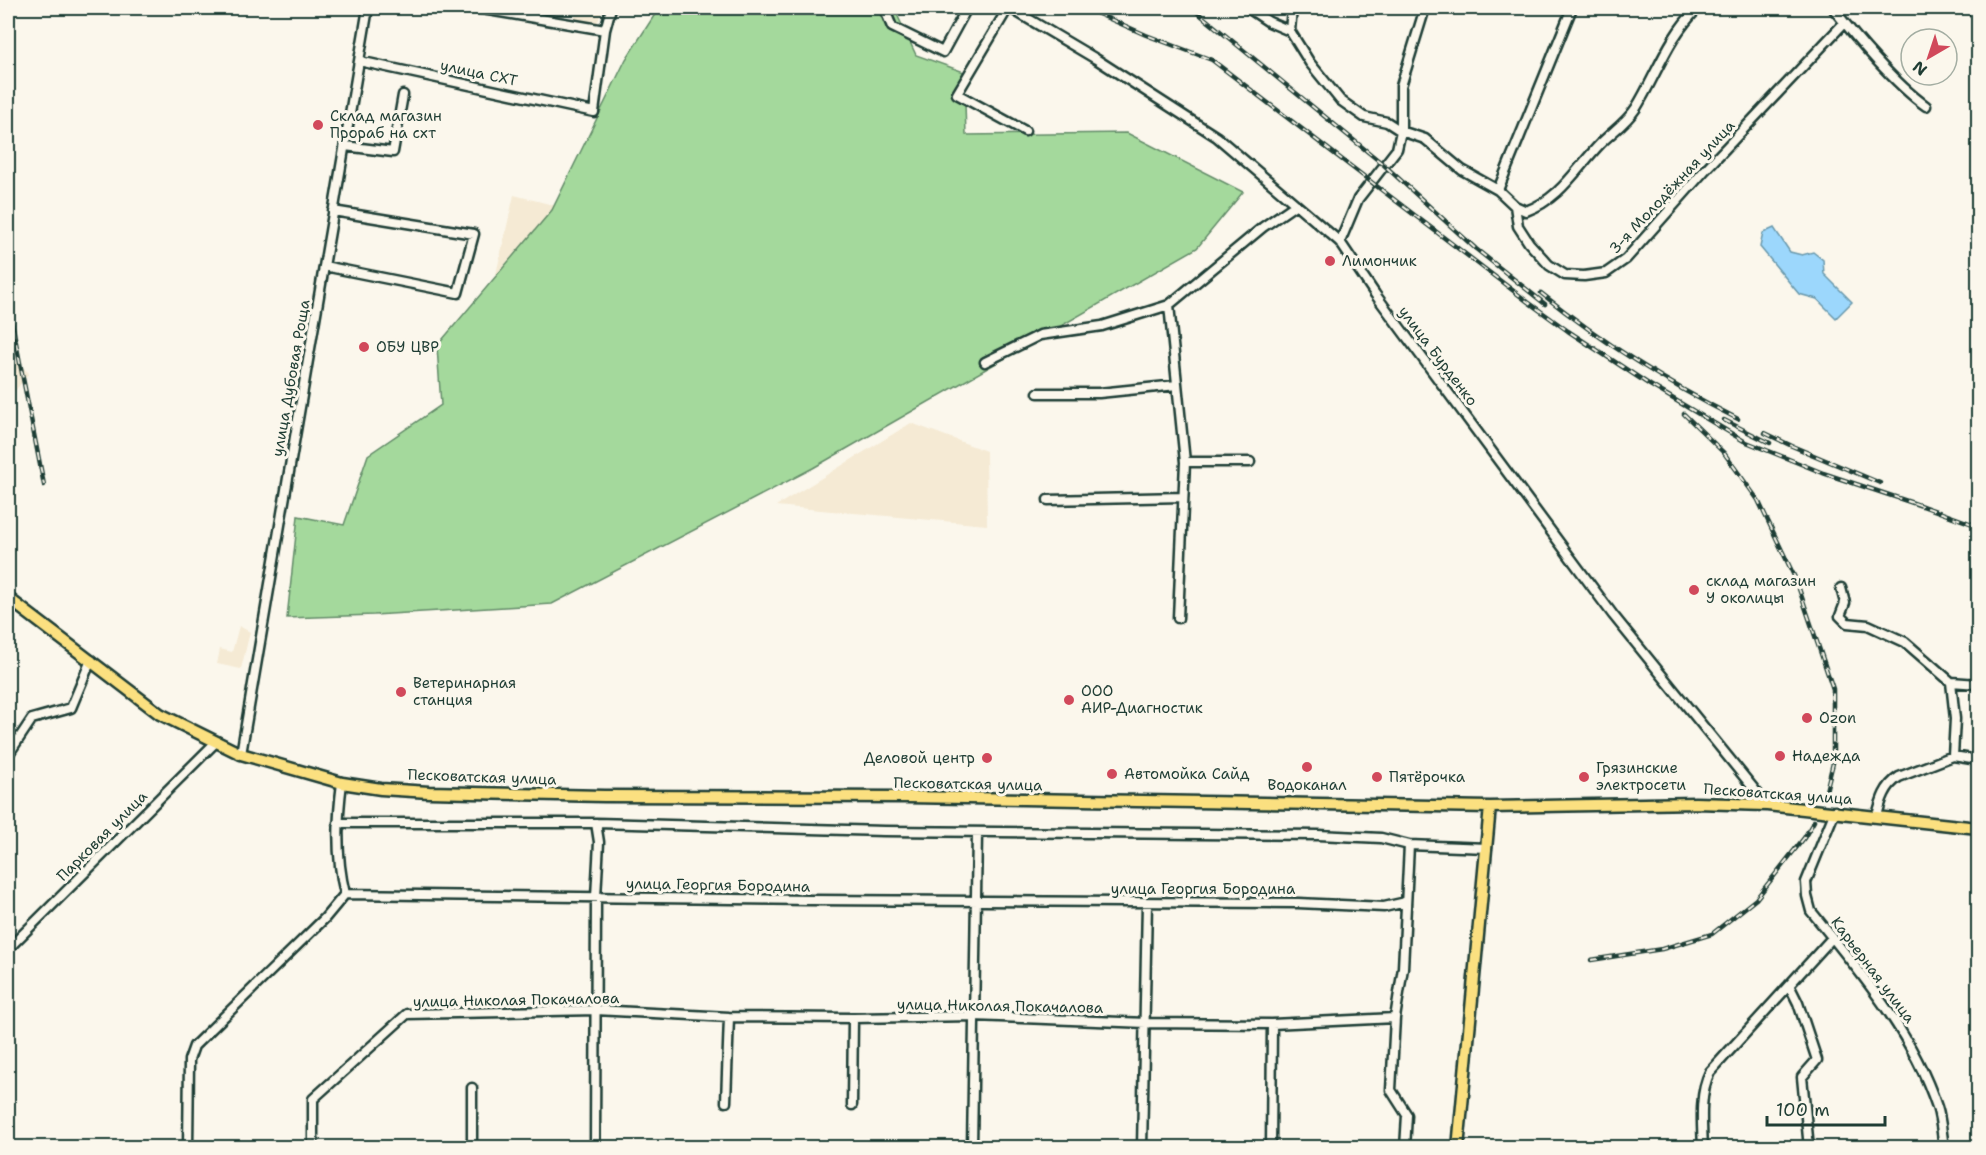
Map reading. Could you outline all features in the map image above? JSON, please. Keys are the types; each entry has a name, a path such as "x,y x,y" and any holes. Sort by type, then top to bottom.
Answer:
{"main road":[{"name":"Песковатская улица","path":"8,598 159,714 241,754 342,783 381,789 522,794 1490,807 1689,803 1767,805 1978,828"},
{"path":"1458,1148 1490,807"}],"street":[{"name":"улица Дубовая Роща","path":"241,754 368,8"},
{"path":"476,8 605,30 611,8"},
{"path":"884,8 892,27 943,52 967,8"},
{"path":"1009,8 957,94 1025,131"},
{"name":"улица Бурденко","path":"1009,8 1096,59 1217,137 1341,242 1375,294 1613,615 1767,805"},
{"path":"1248,8 1269,22 1290,31 1310,63 1340,100 1364,117 1387,122 1401,131 1425,139 1462,170 1498,190 1515,206 1527,211 1538,207 1557,194 1600,144 1634,111 1682,24 1698,8"},
{"path":"1290,31 1292,8"},
{"path":"1341,242 1358,199 1397,149 1401,131 1401,86 1425,8"},
{"path":"1498,190 1572,8"},
{"path":"1833,8 1844,23 1910,94 1926,106"},
{"path":"1971,8 1978,16"},
{"name":"3-я Молодёжная улица","path":"1515,206 1518,226 1529,243 1549,265 1565,275 1584,276 1606,273 1626,260 1705,170 1844,23"},
{"name":"улица СХТ","path":"359,61 594,112 605,30"},
{"path":"345,146 393,152 403,95"},
{"path":"985,362 1040,335 1102,326 1169,305 1263,227 1295,205"},
{"path":"324,266 458,293 474,234 333,211"},
{"path":"1169,305 1185,462 1178,618"},
{"path":"1038,393 1099,393 1177,385"},
{"path":"1185,462 1250,462"},
{"path":"1048,500 1183,496"},
{"path":"1841,588 1845,603 1840,616 1847,623 1868,625 1905,642 1951,682 1978,684"},
{"path":"8,755 32,719 71,708 91,660"},
{"path":"1951,682 1955,719 1953,756"},
{"name":"Парковая улица","path":"8,949 216,742"},
{"path":"1877,816 1881,799 1892,782 1916,769 1953,756 1978,760"},
{"path":"188,1148 189,1060 194,1046 325,918 345,894 340,873 338,824 342,783"},
{"name":"Карьерная улица","path":"1835,811 1806,882 1811,911 1892,1016 1914,1051 1938,1109 1944,1148"},
{"path":"338,824 596,823 977,833 1318,835 1381,838 1410,845 1486,848"},
{"path":"595,1148 596,897 599,842 596,823"},
{"path":"972,1148 978,900 977,833"},
{"path":"1405,1148 1407,1115 1391,1090 1395,1018 1403,969 1410,845"},
{"name":"улица Георгия Бородина","path":"345,894 1298,903 1384,907 1406,902"},
{"path":"1142,1148 1147,903"},
{"path":"1703,1148 1702,1117 1705,1082 1710,1072 1832,938"},
{"path":"1789,985 1798,1003 1818,1060 1802,1077 1809,1148"},
{"name":"улица Николая Покачалова","path":"313,1148 313,1099 407,1014 596,1010 729,1017 974,1016 1146,1023 1272,1024 1395,1018"},
{"path":"726,1102 729,1017"},
{"path":"852,1105 853,1018"},
{"path":"1271,1148 1272,1024"},
{"path":"472,1088 472,1148"}],"shaded area":[{"path":"579,8 603,8 597,24 574,19"},
{"path":"514,195 557,206 474,371"},
{"path":"8,354 29,373 8,400"},
{"path":"911,423 986,451 987,525 776,506"},
{"path":"239,626 250,632 241,669 217,664 220,649 232,652"}],"green space":[{"path":"659,8 894,8 916,55 964,72 966,135 1127,133 1243,192 1197,248 813,468 552,604 287,618 298,516 344,525 368,455 441,405 437,346 552,210 626,59"}],"water":[{"path":"1774,228 1790,252 1802,255 1813,252 1823,260 1824,274 1852,302 1836,318 1817,299 1799,294 1760,247 1763,233"}],"railway":[{"path":"1085,8 1146,35 1212,60 1568,331 1650,385 1744,441 1823,473 1922,506"},
{"path":"1192,8 1384,165 1476,249 1545,304"},
{"path":"1541,293 1636,361 1738,419"},
{"path":"8,302 44,485"},
{"path":"1684,414 1724,453 1758,500 1796,580 1833,689 1833,763 1825,795"},
{"path":"1724,420 1770,443"},
{"path":"1765,433 1880,483"},
{"path":"1914,503 1978,526"},
{"path":"1591,960 1662,949 1712,934 1756,899 1804,838 1814,821"}],"place":[{"name":"Склад магазин Прораб на схт","path":"318,125"},
{"name":"Лимончик","path":"1330,261"},
{"name":"ОБУ ЦВР","path":"364,347"},
{"name":"склад магазин У околицы","path":"1694,590"},
{"name":"Ветеринарная станция","path":"401,692"},
{"name":"ООО АИР-Диагностик","path":"1069,700"},
{"name":"Ozon","path":"1807,718"},
{"name":"Надежда","path":"1780,756"},
{"name":"Деловой центр","path":"987,758"},
{"name":"Водоканал","path":"1307,767"},
{"name":"Автомойка Сайд","path":"1112,774"},
{"name":"Пятёрочка","path":"1377,777"},
{"name":"Грязинские электросети","path":"1584,777"}]}
